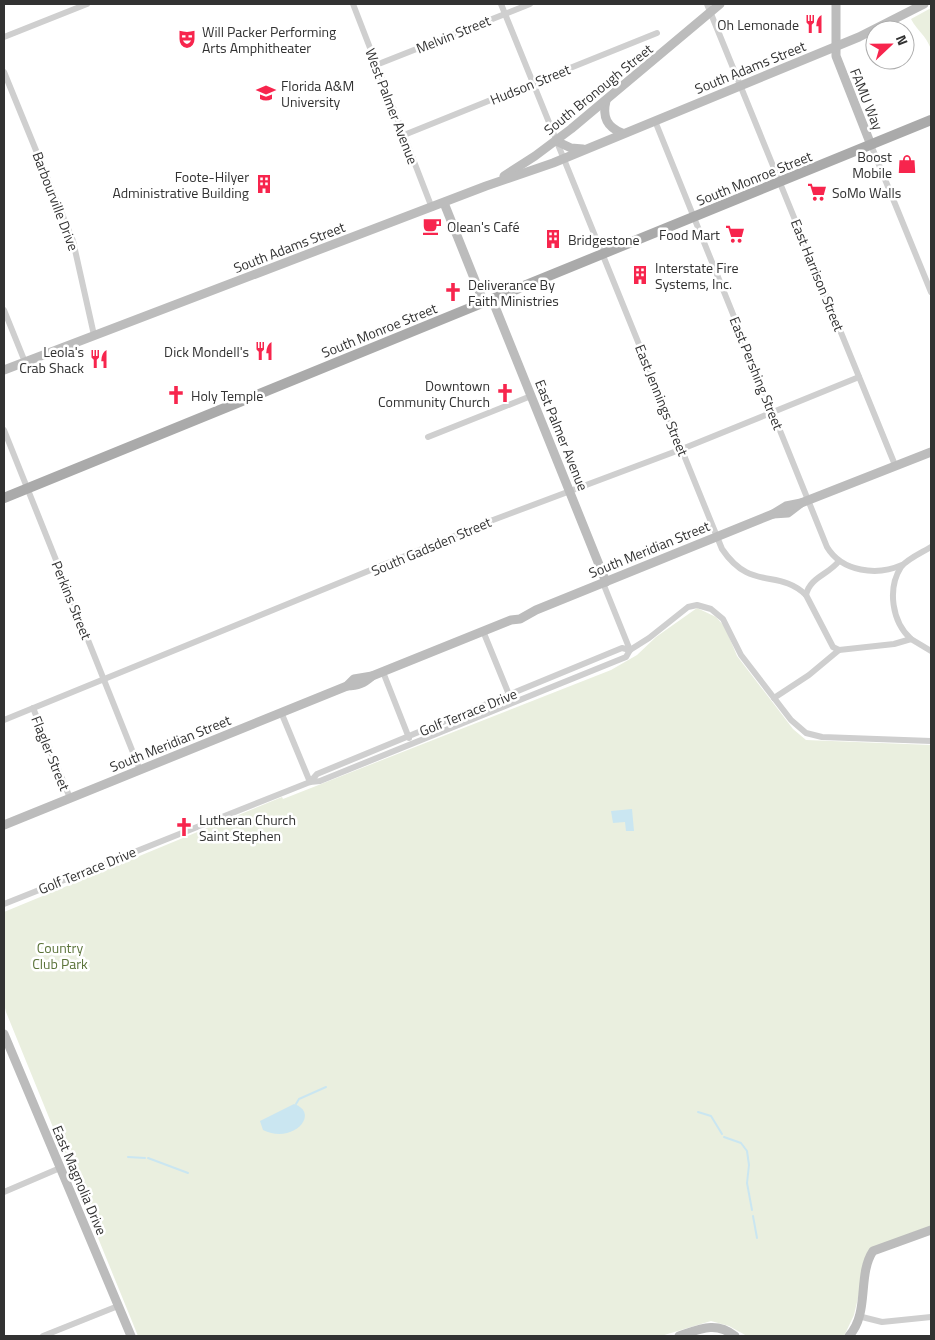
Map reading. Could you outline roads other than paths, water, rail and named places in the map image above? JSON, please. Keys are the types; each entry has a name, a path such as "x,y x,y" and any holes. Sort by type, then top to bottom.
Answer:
{"main road":[{"name":"South Monroe Street","path":"4,498 931,120"}],"street":[{"path":"4,37 87,4"},
{"name":"West Palmer Avenue","path":"355,4 376,65 432,208"},
{"name":"East Jennings Street","path":"501,4 717,536 729,559 742,571 757,577 790,584 806,595"},
{"name":"Melvin Street","path":"376,65 530,4"},
{"name":"South Bronough Street","path":"486,186 519,167 556,141 606,100 709,8 720,4"},
{"path":"709,8 724,4"},
{"name":"FAMU Way","path":"836,4 835,47 838,63 871,145"},
{"name":"South Adams Street","path":"4,370 486,186 564,159 583,149 835,47 876,29 919,5"},
{"name":"East Harrison Street","path":"709,8 895,465"},
{"name":"Hudson Street","path":"404,134 657,33"},
{"name":"Barbourville Drive","path":"4,72 73,241 94,335"},
{"path":"606,100 604,111 606,122 612,129 622,134"},
{"name":"East Pershing Street","path":"654,121 772,412 804,502 827,547 839,561"},
{"path":"556,141 571,148 583,149"},
{"path":"871,145 931,292"},
{"name":"East Palmer Avenue","path":"444,203 531,396 630,650"},
{"path":"4,310 25,362"},
{"name":"South Gadsden Street","path":"4,720 494,520 682,449 859,377"},
{"path":"428,437 531,396"},
{"name":"Perkins Street","path":"4,430 140,770"},
{"name":"South Meridian Street","path":"4,825 347,686 354,680 383,672 511,620 527,610 536,610 773,514 786,506 804,502 910,459 917,452 931,450"},
{"path":"911,639 875,647 839,650 833,647 806,595 811,582 834,568 839,561 852,567 876,571 888,570 902,565 931,547"},
{"path":"902,565 896,578 894,612 904,633 931,651"},
{"name":"Golf Terrace Drive","path":"4,904 310,782 320,781 626,657 630,650 649,638 680,612 693,606 702,606 716,611 723,619 741,655 795,725 806,733 822,737 931,741"},
{"path":"483,631 512,703"},
{"name":"Golf Terrace Drive","path":"310,782 317,774 408,736 622,648 630,650"},
{"path":"774,698 809,675 839,650"},
{"path":"383,672 412,744"},
{"name":"Flagler Street","path":"33,708 70,798"},
{"path":"281,712 310,782"},
{"name":"East Magnolia Drive","path":"4,1034 131,1336"},
{"path":"4,1192 60,1168"},
{"path":"849,1336 858,1316 867,1268 873,1251 931,1230"},
{"path":"47,1336 118,1306"},
{"path":"858,1316 882,1322 931,1317"},
{"path":"679,1336 703,1328 717,1326 735,1336"}],"water":[{"path":"632,809 634,831 626,831 625,822 613,823 611,811"},
{"path":"294,1104 302,1108 305,1114 300,1126 284,1134 274,1134 263,1130 260,1121"}],"waterway":[{"path":"296,1104 299,1099 326,1087"},
{"path":"698,1112 711,1116 722,1134"},
{"path":"724,1137 741,1143 747,1151 749,1165 747,1183 752,1210"},
{"path":"128,1157 145,1158"},
{"path":"148,1158 188,1173"},
{"path":"753,1216 757,1238"}],"place":[{"name":"Oh Lemonade","path":"814,24"},
{"name":"Will Packer Performing Arts Amphitheater","path":"187,39"},
{"name":"Florida A&M University","path":"266,93"},
{"name":"Boost Mobile","path":"907,164"},
{"name":"Foote-Hilyer Administrative Building","path":"264,184"},
{"name":"SoMo Walls","path":"817,192"},
{"name":"Olean's Café","path":"432,226"},
{"name":"Food Mart","path":"735,234"},
{"name":"Bridgestone","path":"553,239"},
{"name":"Interstate Fire Systems, Inc.","path":"640,275"},
{"name":"Deliverance By Faith Ministries","path":"453,292"},
{"name":"Dick Mondell's","path":"264,351"},
{"name":"Leola's Crab Shack","path":"99,359"},
{"name":"Downtown Community Church","path":"505,393"},
{"name":"Holy Temple","path":"176,395"},
{"name":"Lutheran Church Saint Stephen","path":"184,827"}],"park label":[{"name":"Country Club Park","path":"60,956"}]}
